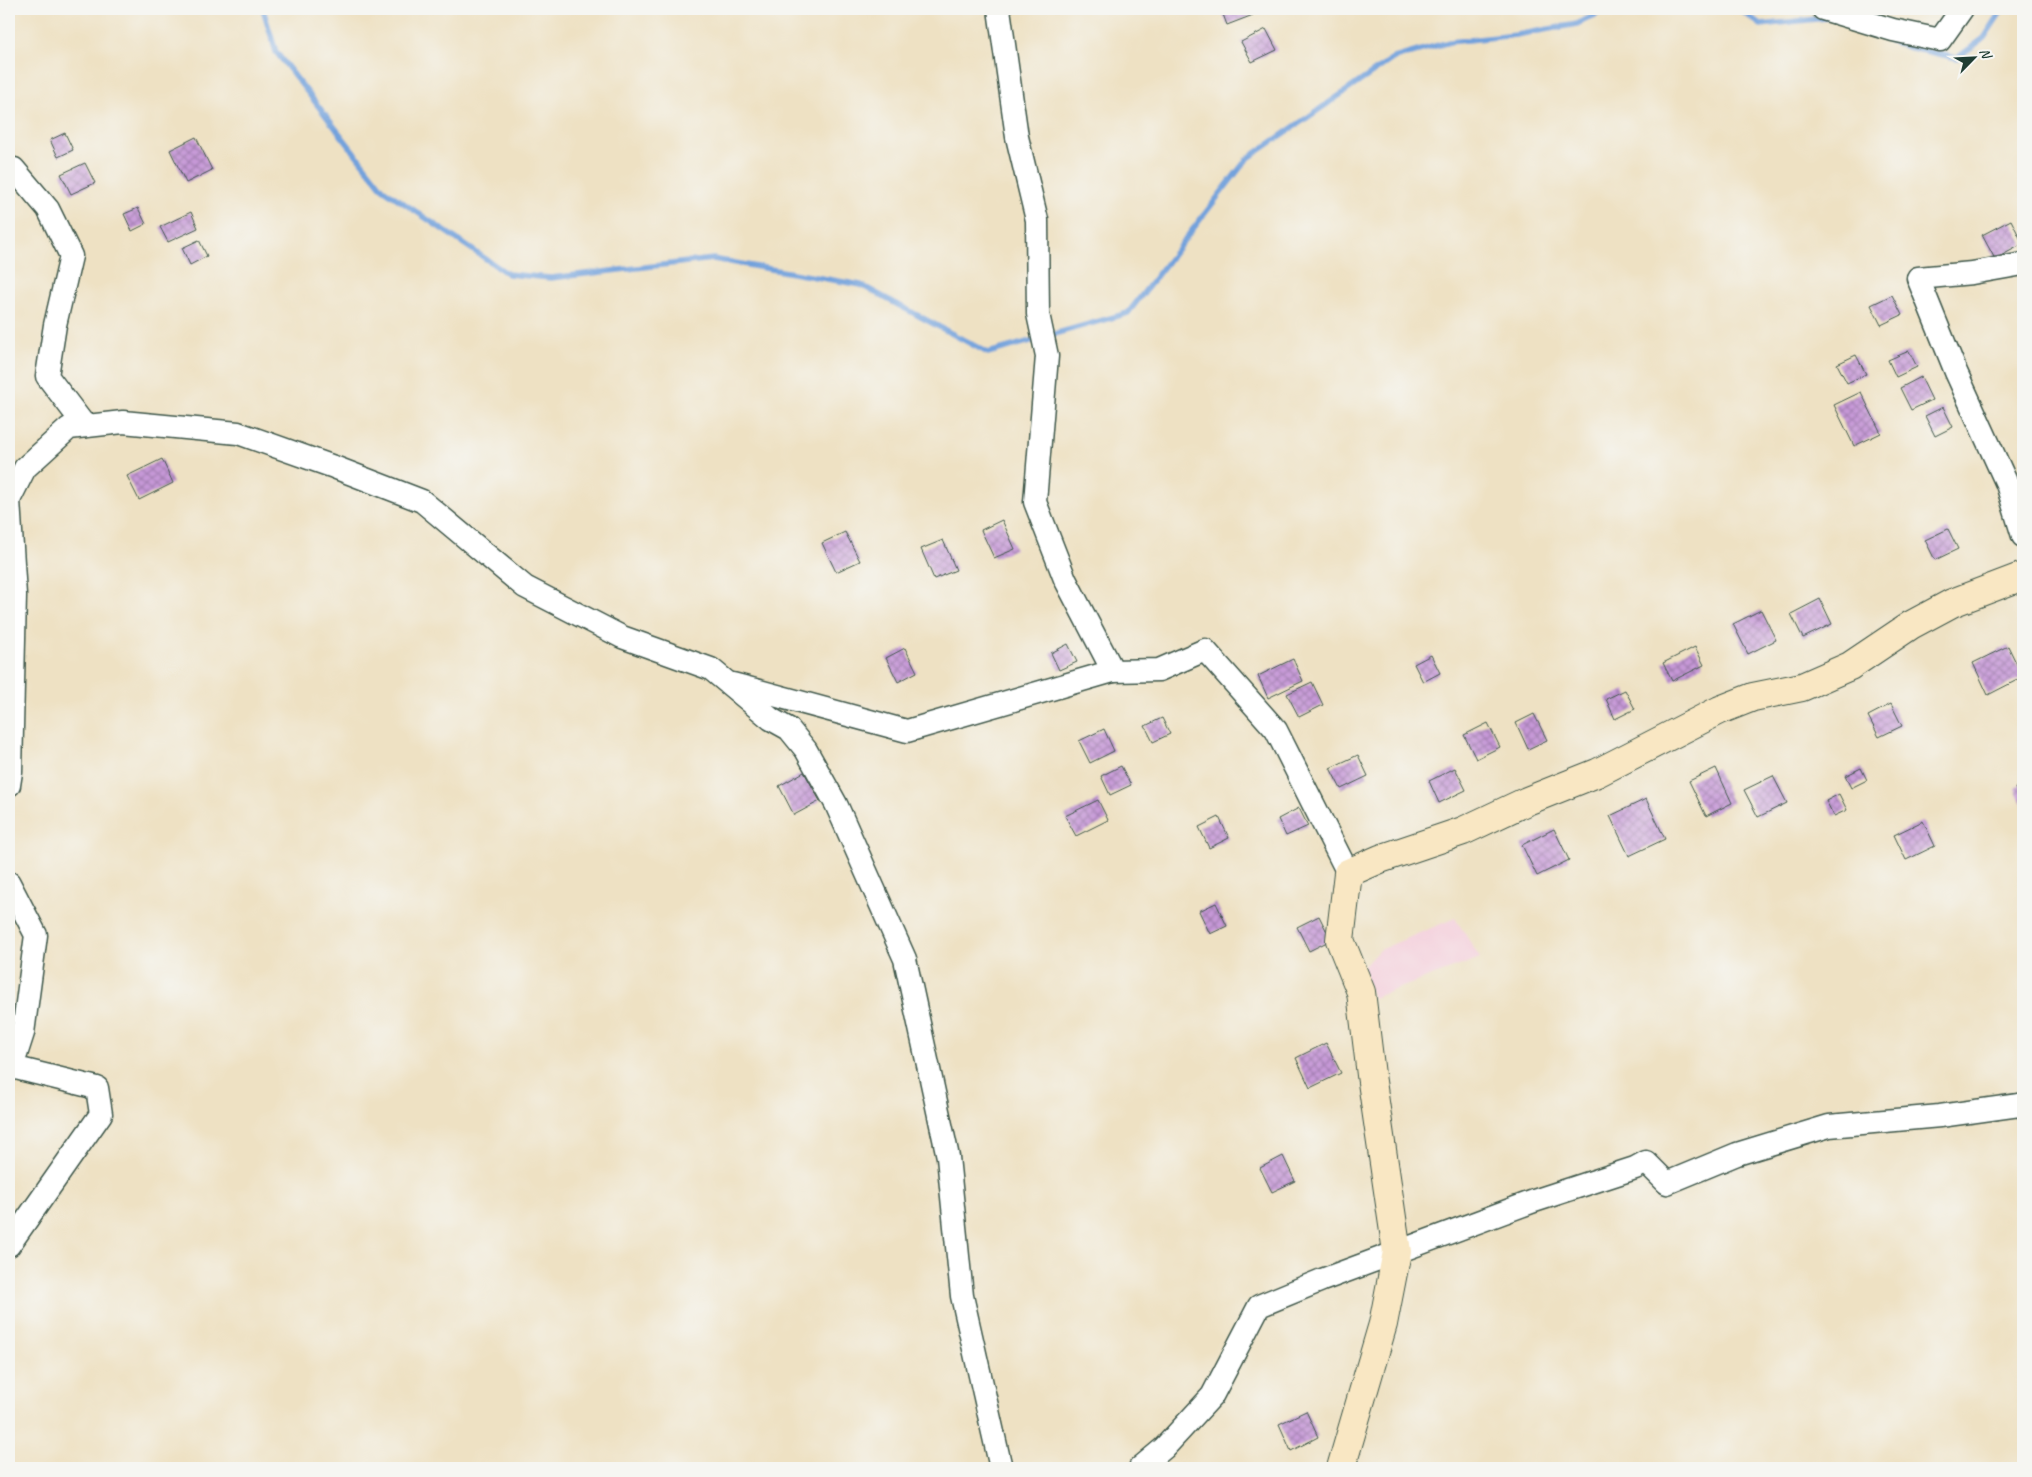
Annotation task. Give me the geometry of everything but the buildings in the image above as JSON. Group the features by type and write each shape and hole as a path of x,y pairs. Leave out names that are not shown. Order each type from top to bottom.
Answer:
{"street":[{"path":"999,9 1017,137 1037,220 1038,314 1047,356 1035,502 1065,579 1113,671"},
{"path":"1823,9 1893,30 1940,40 1962,9"},
{"path":"9,170 14,169 48,209 71,256 55,325 47,376 84,426"},
{"path":"2023,264 1972,273 1918,278 1956,372 2007,484 2023,536"},
{"path":"9,785 11,772 15,595 9,500 25,468 69,428 123,422 238,433 334,467 422,501 525,587 622,637 711,669 771,719 788,728 806,750 836,804 905,959 948,1157 962,1296 1001,1468"},
{"path":"1348,873 1380,859 1463,831 1527,801 1597,773 1720,710 1753,697 1802,687 1850,666 1911,625 1952,602 2023,576"},
{"path":"726,682 907,730 1113,671 1159,670 1206,650 1276,730 1348,873 1340,940 1361,992 1372,1084 1397,1252 1383,1324 1341,1468"},
{"path":"9,883 36,935 23,1033 12,1067 98,1088 101,1114 9,1245"},
{"path":"1140,1468 1164,1448 1212,1396 1260,1306 1397,1252 1534,1201 1635,1168 1646,1162 1668,1183 1737,1154 1829,1126 1940,1116 2019,1105 2023,1108"}],"shaded area":[{"path":"1455,918 1480,958 1373,998 1362,968 1379,950"}],"waterway":[{"path":"263,9 276,52 383,189 508,274 551,278 713,259 861,285 988,353 1038,339"},
{"path":"1047,336 1128,313 1247,159 1394,58 1449,42 1516,35 1577,24 1607,9"},
{"path":"1739,9 1761,25 1826,18"},
{"path":"1886,39 1907,47 1957,58 1984,38 2003,9"}]}
